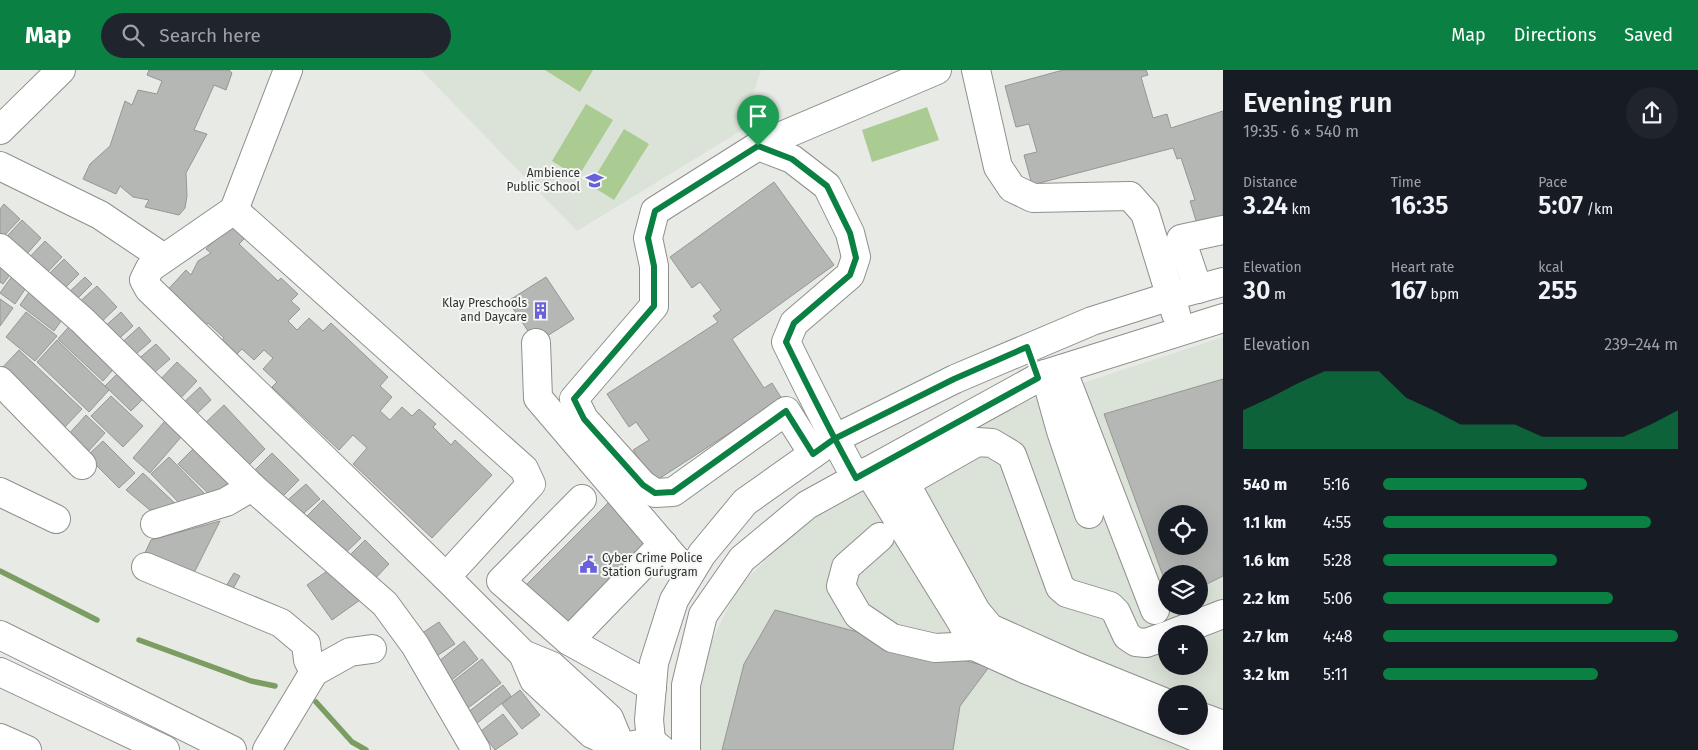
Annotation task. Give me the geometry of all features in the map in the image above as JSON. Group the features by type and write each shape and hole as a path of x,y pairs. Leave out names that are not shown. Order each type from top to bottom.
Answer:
{"street":[{"path":"0,130 61,70"},
{"path":"288,70 234,210 150,268 144,280 149,289 523,654 534,680 592,734 621,747 656,747 649,720 654,663 674,600 702,554 745,502 823,446 954,379 1092,321 1171,296 1210,286 1181,239 1223,230"},
{"path":"937,70 758,146 655,211 648,238 654,266 654,306 574,399 584,419 643,485 655,493 673,492 786,411 823,446 905,483 976,611 990,628 1077,667 1158,700"},
{"path":"976,70 998,167 1012,188 1032,198 1130,196 1145,213 1181,332"},
{"path":"758,146 792,159 827,186 850,233 856,258 850,275 794,323 786,342 820,408 823,446"},
{"path":"0,166 100,215 164,258"},
{"path":"234,210 524,469 531,484 446,577"},
{"path":"0,248 83,321 252,486 385,604 415,645 476,750"},
{"path":"686,750 686,685 703,615 742,559 807,505 1045,375 1223,318"},
{"path":"536,343 538,398 689,575"},
{"path":"1027,347 1045,375 1155,610"},
{"path":"1045,375 1082,517"},
{"path":"0,381 82,465"},
{"path":"905,483 977,442 992,443 1012,455 1060,587 1067,593 1110,606 1116,612 1127,636 1136,642 1146,643 1158,639"},
{"path":"872,469 974,646"},
{"path":"155,524 226,502 252,486"},
{"path":"0,492 56,519"},
{"path":"582,499 501,581 569,641 652,687"},
{"path":"880,537 846,567 841,586 858,615 892,638 935,648 974,646 1026,670 1158,722"},
{"path":"569,641 663,544"},
{"path":"146,567 282,623 306,644 308,660 314,672"},
{"path":"1194,625 1223,614"},
{"path":"0,635 232,750"},
{"path":"267,750 314,672 350,652 372,649"},
{"path":"0,672 165,750"},
{"path":"1208,719 1223,725"},
{"path":"1190,735 1223,744"},
{"path":"0,738 27,750"}],"shaded area":[{"name":"Ambience Public School","path":"421,70 761,70 742,130 577,231"},
{"path":"1223,337 1223,750 691,750 695,676 738,587 797,530 894,467 956,430 1022,403"}],"green space":[{"path":"545,70 593,70 580,92"},
{"path":"586,104 613,120 578,177 552,161"},
{"path":"927,107 939,140 872,162 862,130"},
{"path":"624,129 649,144 614,200 590,185"}],"building":[{"path":"149,70 229,70 232,73 226,90 214,85 194,130 207,134 186,173 187,196 185,208 179,215 145,207 149,200 133,197 120,186 116,194 83,179 90,164 110,146 125,101 132,105 138,90 157,94 162,81 147,75"},
{"path":"1063,70 1146,70 1148,75 1141,77 1153,118 1167,114 1171,128 1223,111 1223,216 1197,224 1190,201 1195,200 1181,158 1177,159 1173,148 1032,185 1024,155 1037,152 1029,124 1016,127 1005,86"},
{"path":"774,182 834,265 732,339 764,388 772,383 782,399 654,482 633,450 649,440 636,422 629,427 607,394 718,322 713,316 721,310 700,282 692,288 670,257"},
{"path":"4,204 20,219 0,240 0,209"},
{"path":"22,220 41,238 19,263 0,244"},
{"path":"233,221 248,235 239,244 278,281 281,278 298,294 291,301 300,309 288,321 297,330 309,318 323,331 331,323 388,377 380,386 392,397 380,411 390,420 402,407 412,416 419,409 436,424 433,427 451,445 455,440 492,475 432,538 353,464 367,448 353,435 339,450 272,387 277,382 263,369 273,358 264,350 254,360 242,349 237,354 208,323 200,331 162,296 186,270 191,275 198,261 211,253 206,249"},
{"path":"45,241 62,257 41,279 24,263"},
{"path":"64,259 79,274 59,294 44,279"},
{"path":"0,261 15,268 3,284 0,282"},
{"path":"15,272 30,282 15,304 0,293"},
{"path":"85,277 92,284 71,305 64,297"},
{"name":"Klay Preschools and Daycare","path":"546,277 574,319 536,343 508,301"},
{"path":"34,285 68,311 54,331 20,305"},
{"path":"97,286 117,307 95,328 75,306"},
{"path":"0,299 13,308 0,326"},
{"path":"26,312 57,336 35,361 6,337"},
{"path":"121,312 133,326 113,344 101,330"},
{"path":"74,321 119,363 103,381 58,339"},
{"path":"139,327 151,341 129,360 118,346"},
{"path":"57,340 109,390 89,412 37,362"},
{"path":"156,344 170,359 148,378 135,362"},
{"path":"19,350 82,409 61,431 0,370"},
{"path":"177,362 197,381 175,404 155,385"},
{"path":"125,366 150,392 131,411 105,386"},
{"path":"1223,379 1223,576 1208,584 1208,565 1159,565 1104,414"},
{"path":"200,387 211,400 191,419 179,407"},
{"path":"111,396 143,426 123,447 91,416"},
{"path":"224,405 265,449 243,471 201,427"},
{"path":"171,414 188,429 150,473 133,458"},
{"path":"86,415 105,433 86,454 67,436"},
{"path":"202,440 236,474 213,498 178,464"},
{"path":"103,441 135,473 119,488 87,456"},
{"path":"272,453 299,480 276,503 249,476"},
{"path":"169,457 204,493 187,511 151,474"},
{"path":"143,473 180,508 157,516 126,490"},
{"path":"306,484 320,499 296,520 282,505"},
{"path":"323,500 361,538 339,559 301,522"},
{"name":"Cyber Crime Police Station Gurugram","path":"610,501 652,543 568,627 524,587"},
{"path":"220,521 192,577 144,555 151,540"},
{"path":"365,540 389,564 369,585 344,561"},
{"path":"336,565 360,600 332,620 307,585"},
{"path":"234,573 240,576 228,598 225,588"},
{"path":"775,610 989,667 960,706 953,750 722,750 744,664"},
{"path":"439,622 455,644 429,661 413,639"},
{"path":"464,641 478,659 448,683 434,665"},
{"path":"482,659 501,683 464,711 446,687"},
{"path":"503,685 511,696 476,724 467,713"},
{"path":"520,690 540,715 522,729 502,704"},
{"path":"503,714 518,734 495,750 481,731"}],"waterway":[{"path":"0,571 97,620"},
{"path":"139,640 251,681 275,686"},
{"path":"316,702 352,742 366,750"}],"place":[{"name":"Ambience Public School","path":"594,180"},
{"name":"Klay Preschools and Daycare","path":"541,310"},
{"name":"Cyber Crime Police Station Gurugram","path":"588,565"}],"route":[{"path":"758,146 655,211 648,238 654,266 654,306 574,399 584,419 643,485 655,493 673,492 786,411 813,454 834,439 954,379 1027,347 1038,378 856,478 834,439 786,342 794,323 850,275 856,258 850,233 827,186 792,159 758,146"}]}
